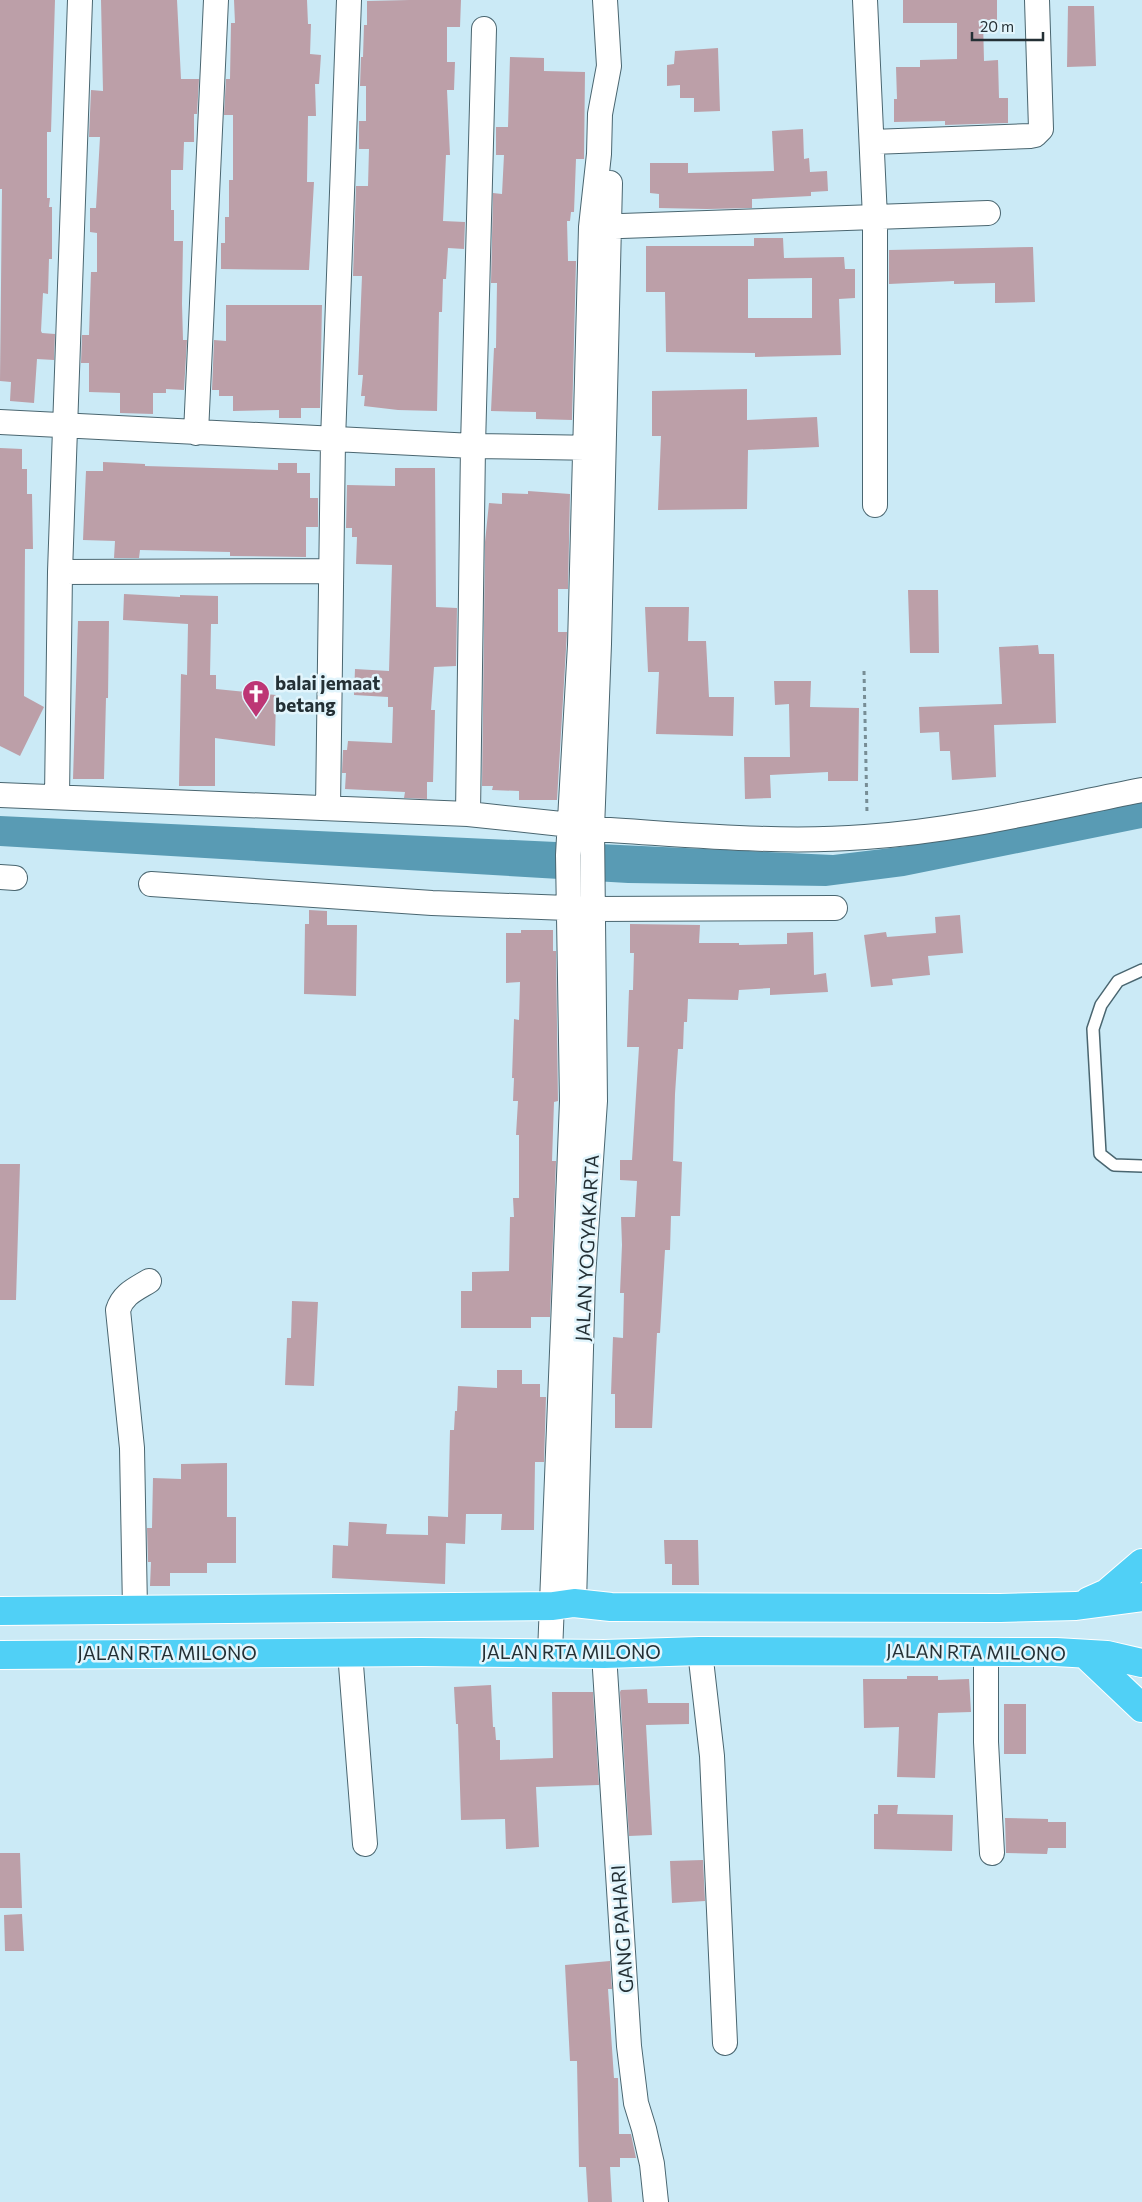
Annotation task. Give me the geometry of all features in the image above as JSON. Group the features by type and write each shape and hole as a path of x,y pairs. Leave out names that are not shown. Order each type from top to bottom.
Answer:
{"highway":[{"path":"1076,1606 1107,1593 1142,1563"},
{"path":"0,1611 564,1605 611,1607 1076,1606 1142,1597"},
{"path":"196,1610 197,1653"},
{"name":"JALAN RTA MILONO","path":"0,1655 350,1652 604,1654 700,1651 986,1651 1107,1655 1142,1663"},
{"path":"1085,1654 1142,1708"}],"street":[{"path":"57,797 64,426 80,0"},
{"path":"196,433 216,0"},
{"path":"328,808 333,440 349,0"},
{"path":"550,1653 564,1605 557,1447 572,1101 568,855 581,827 580,646 594,447 600,227 600,114 609,66 605,0"},
{"path":"865,0 875,218 874,505"},
{"path":"872,142 1030,136 1038,132 1041,129 1037,0"},
{"path":"468,814 473,446 484,29"},
{"path":"600,227 988,213"},
{"path":"0,422 473,446 594,447"},
{"path":"60,572 331,571"},
{"path":"0,795 468,814 581,827 805,839 868,837 963,825 1142,790"},
{"name":"JALAN YOGYAKARTA","path":"564,1605 595,1101 592,854 581,827"},
{"path":"151,884 432,903 568,900 835,908"},
{"path":"135,1610 132,1448 118,1310 120,1302 130,1291 149,1281"},
{"path":"700,1651 712,1756 725,2043"},
{"path":"986,1651 986,1742 992,1852"},
{"path":"350,1652 364,1844"},
{"name":"GANG PAHARI","path":"604,1654 629,2046 636,2103 648,2147 656,2202"}],"lane":[{"path":"1142,970 1118,981 1101,1005 1093,1029 1100,1154 1114,1165 1142,1166"}],"path":[{"path":"864,671 868,837"}],"water":[{"path":"1142,792 1142,828 904,876 826,886 628,883 0,846 0,816 833,855 907,846"}],"building":[{"path":"0,0 55,0 51,132 47,132 47,198 50,198 49,207 52,207 52,259 49,259 48,294 43,293 41,331 42,333 55,334 54,360 37,359 34,403 10,401 11,382 0,381 2,189 0,189"},
{"path":"101,0 177,0 181,79 199,79 197,114 194,114 194,142 184,142 183,170 171,170 171,210 174,210 174,241 183,241 183,340 187,340 184,390 166,389 166,393 153,393 153,414 120,413 120,393 89,392 89,363 81,363 82,335 89,335 91,272 97,272 97,233 90,232 90,208 96,208 100,137 89,137 91,90 103,91"},
{"path":"234,0 307,0 308,24 311,24 310,54 321,55 319,84 315,84 316,116 308,116 307,182 314,182 309,270 221,269 221,243 225,243 225,217 229,217 229,180 233,180 233,115 224,115 226,79 230,79 231,23 235,23"},
{"path":"461,0 460,27 447,27 447,62 455,62 454,90 447,90 450,155 446,155 443,221 465,222 464,249 448,248 446,279 443,279 442,312 439,312 437,411 398,410 364,406 365,396 361,396 363,375 358,375 362,276 353,276 356,186 368,186 369,149 359,149 359,121 366,121 366,86 360,86 364,25 367,25 367,1"},
{"path":"903,0 997,0 997,20 983,20 984,61 998,60 999,98 1008,98 1008,123 945,125 945,121 894,122 894,99 897,99 896,67 920,67 920,60 957,59 957,23 903,23"},
{"path":"1068,6 1094,6 1096,66 1067,67"},
{"path":"718,48 720,111 694,112 694,98 680,98 680,85 667,86 667,65 674,64 675,51"},
{"path":"510,57 544,58 544,71 585,72 584,159 576,159 574,212 571,212 570,221 567,221 568,261 576,261 572,420 536,419 536,412 491,411 494,348 496,348 497,283 491,283 493,193 502,194 504,155 496,155 496,127 508,127"},
{"path":"803,129 804,159 809,158 810,172 827,171 828,191 811,192 811,196 752,199 752,208 707,209 659,208 659,194 650,193 650,163 688,163 688,173 774,171 772,131"},
{"path":"754,238 783,238 784,258 844,257 845,269 855,269 855,298 839,299 841,355 755,357 755,353 666,352 665,292 646,292 646,246 754,246","holes":["812,278 812,318 748,318 748,279"]},
{"path":"1033,247 1035,302 995,303 995,283 954,284 954,281 889,284 889,250"},
{"path":"226,305 322,305 320,408 301,408 301,418 279,418 279,410 233,411 233,396 219,396 219,390 212,390 214,340 226,341"},
{"path":"747,389 747,420 817,417 819,447 748,450 747,509 658,510 661,436 652,436 652,391"},
{"path":"0,448 22,449 22,469 27,469 27,494 32,494 33,549 25,549 24,696 44,707 20,756 0,746"},
{"path":"103,462 145,464 145,466 278,470 278,463 297,463 297,473 310,473 310,498 318,498 318,527 306,527 306,557 230,556 230,552 140,550 139,558 114,558 115,541 83,540 86,471 103,471"},
{"path":"395,468 435,468 436,607 457,608 456,666 434,667 431,710 435,710 433,782 427,782 427,799 404,798 405,792 345,789 346,773 342,773 343,750 347,750 348,741 392,743 393,707 388,707 388,697 354,695 355,669 389,671 392,565 356,564 357,537 352,537 352,528 346,528 347,485 395,486"},
{"path":"528,491 570,494 568,589 558,589 558,632 567,632 557,800 519,800 519,791 492,790 493,786 482,786 485,542 489,503 502,504 502,493 528,494"},
{"path":"908,590 938,590 939,653 910,653"},
{"path":"124,594 180,597 180,595 218,596 218,624 211,624 210,675 216,675 216,689 276,695 275,746 215,738 215,786 179,786 181,674 187,675 188,624 123,620"},
{"path":"645,607 689,607 688,641 706,641 709,697 734,697 733,736 656,734 659,672 648,672"},
{"path":"78,621 109,621 104,779 73,779"},
{"path":"1038,645 1039,654 1054,654 1056,723 994,725 996,777 952,780 950,751 940,751 939,732 920,733 919,707 1002,704 999,647"},
{"path":"774,681 811,681 810,707 859,708 858,781 828,781 828,772 770,775 771,798 745,799 744,757 790,757 789,704 775,705"},
{"path":"309,910 327,911 327,925 357,925 356,996 304,994 305,924 309,924"},
{"path":"960,915 963,953 928,956 930,975 892,979 893,985 871,987 864,935 886,932 887,937 936,933 935,917"},
{"path":"630,924 700,925 699,943 739,943 739,945 787,944 787,933 813,932 814,975 826,973 828,992 770,995 770,988 739,990 738,1000 688,999 687,1022 684,1022 683,1049 678,1049 675,1094 673,1161 682,1162 680,1216 671,1216 670,1250 665,1250 660,1333 657,1333 652,1428 615,1428 615,1394 611,1394 613,1337 623,1338 624,1293 620,1293 621,1217 635,1217 637,1181 620,1180 620,1160 632,1160 639,1047 627,1047 629,990 633,990 634,953 630,953"},
{"path":"521,930 553,930 553,951 556,951 558,1101 554,1102 552,1161 556,1161 550,1317 531,1317 531,1328 461,1328 461,1291 472,1291 472,1272 509,1271 510,1217 514,1217 513,1198 519,1198 519,1135 516,1135 518,1101 513,1101 514,1078 512,1078 514,1019 519,1020 520,982 506,983 506,933 521,933"},
{"path":"0,1164 20,1164 16,1300 0,1300"},
{"path":"292,1301 318,1302 314,1386 285,1385 287,1338 291,1338"},
{"path":"497,1370 522,1370 522,1384 540,1384 540,1397 546,1397 544,1462 535,1462 534,1530 501,1530 502,1514 466,1514 465,1544 446,1543 445,1584 332,1578 333,1545 348,1546 349,1522 387,1524 386,1534 428,1535 428,1516 448,1517 450,1430 454,1430 458,1386 497,1388"},
{"path":"227,1463 227,1517 236,1517 236,1563 207,1563 207,1573 170,1573 170,1586 150,1586 151,1562 148,1562 147,1528 152,1528 153,1478 181,1479 181,1464"},
{"path":"664,1540 698,1540 699,1585 672,1585 672,1564 665,1564"},
{"path":"907,1676 938,1676 938,1680 969,1679 971,1712 938,1713 935,1778 897,1777 899,1727 864,1728 863,1679 907,1679"},
{"path":"491,1685 493,1727 495,1727 496,1740 500,1740 500,1760 553,1758 552,1692 593,1692 599,1785 536,1787 539,1847 506,1849 505,1819 461,1820 458,1724 456,1724 454,1687"},
{"path":"647,1689 648,1703 689,1703 689,1724 646,1725 652,1835 629,1836 620,1692 621,1690"},
{"path":"1004,1704 1026,1704 1026,1754 1004,1754"},
{"path":"878,1805 898,1805 897,1814 953,1815 952,1851 874,1849 874,1814 878,1814"},
{"path":"1005,1818 1048,1819 1048,1822 1066,1822 1066,1848 1048,1848 1047,1854 1006,1853"},
{"path":"0,1853 20,1853 22,1908 0,1908"},
{"path":"703,1860 705,1901 672,1903 670,1861"},
{"path":"22,1914 24,1951 5,1951 4,1915"},
{"path":"610,1961 612,1989 608,1989 614,2078 618,2078 619,2134 631,2134 636,2158 620,2158 620,2167 610,2167 612,2202 588,2202 586,2167 579,2167 577,2061 570,2061 565,1965"}],"place":[{"name":"balai jemaat betang","path":"256,718"}]}
